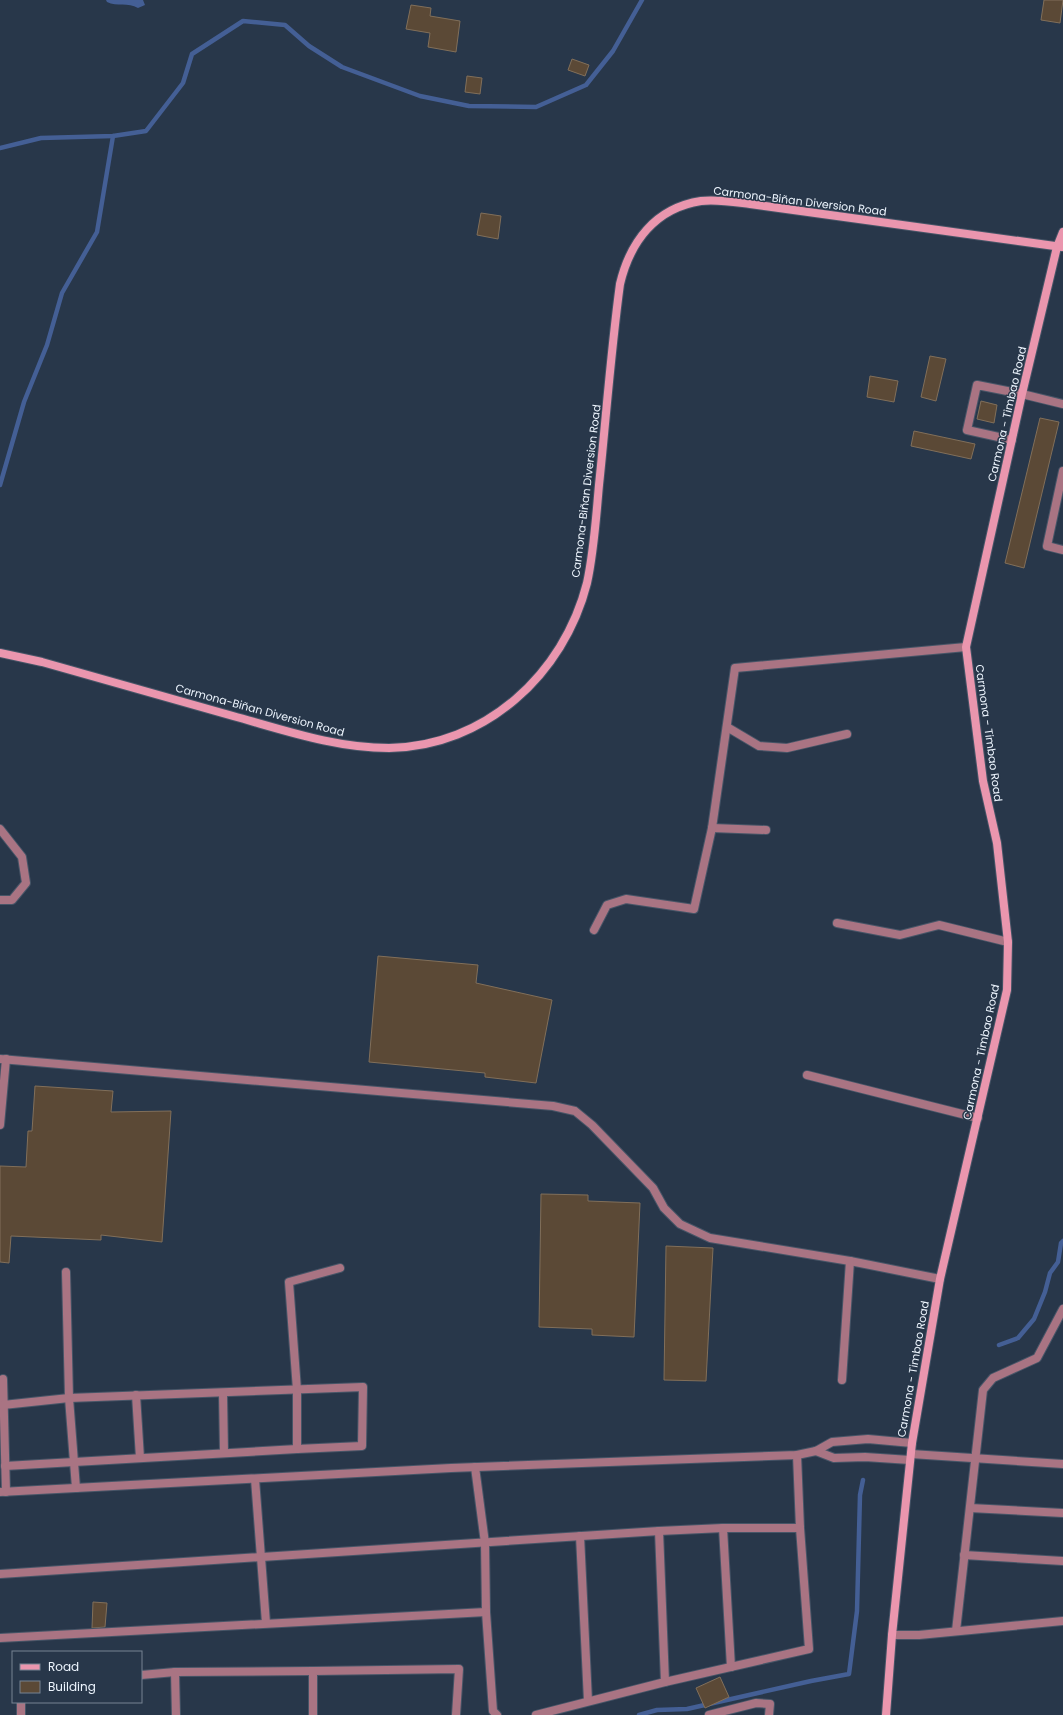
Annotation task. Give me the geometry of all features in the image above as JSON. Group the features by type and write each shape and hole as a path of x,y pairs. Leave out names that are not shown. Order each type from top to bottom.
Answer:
{"main road":[{"name":"Carmona-Biñan Diversion Road","path":"0,652 42,662 344,745 389,748 408,747 427,744 463,732 498,714 512,704 542,674 557,654 571,628 580,605 591,558 620,284 630,252 643,232 652,224 681,206 712,200 1060,247"},
{"name":"Carmona - Timbao Road","path":"886,1715 892,1636 912,1443 940,1279 1007,990 1008,942 997,843 983,781 966,647 1022,394 1063,232"}],"street":[{"path":"1012,440 967,430 977,385 1063,404"},
{"path":"1063,471 1047,546 1063,550"},
{"path":"594,930 607,906 626,899 694,909 712,828 735,668 966,647"},
{"path":"727,727 759,746 787,748 847,734"},
{"path":"712,828 766,830"},
{"path":"0,829 22,857 26,883 12,900 0,900"},
{"path":"837,923 900,935 939,925 1008,942"},
{"path":"0,1125 3,1059 560,1108 574,1111 592,1125 653,1188 664,1208 680,1224 710,1238 850,1261 940,1279"},
{"path":"808,1075 978,1118"},
{"path":"842,1380 850,1261"},
{"path":"296,1449 297,1390 289,1282 340,1268"},
{"path":"66,1272 69,1398 76,1488"},
{"path":"956,1631 983,1390 993,1378 1037,1358 1063,1310"},
{"path":"3,1379 5,1466 3,1492 475,1467 798,1455 816,1451 832,1442 868,1439 912,1443"},
{"path":"3,1405 69,1398 363,1387 362,1446 5,1466"},
{"path":"223,1393 224,1453"},
{"path":"136,1395 140,1458"},
{"path":"816,1451 834,1458 910,1457 1063,1464"},
{"path":"536,1715 665,1682 809,1649 800,1528 798,1455"},
{"path":"475,1467 485,1543 486,1612 493,1711 497,1715"},
{"path":"255,1479 266,1624"},
{"path":"970,1508 1063,1513"},
{"path":"0,1574 659,1531 723,1528 800,1528"},
{"path":"723,1528 731,1667"},
{"path":"659,1531 665,1682"},
{"path":"580,1536 588,1701"},
{"path":"964,1555 1063,1561"},
{"path":"0,1638 486,1612"},
{"path":"892,1636 1063,1621"},
{"path":"142,1674 175,1672 459,1669 456,1715"},
{"path":"313,1671 313,1715"},
{"path":"175,1672 176,1715"},
{"path":"21,1703 21,1715"},
{"path":"710,1715 756,1703 770,1704 769,1715"}],"water":[{"path":"106,0 143,0 145,5 138,8 130,5 107,2"}],"building":[{"path":"1044,0 1063,0 1060,23 1041,20"},
{"path":"411,5 431,8 430,16 460,21 456,52 428,47 430,33 406,29"},
{"path":"572,59 589,65 585,76 568,70"},
{"path":"467,76 482,78 480,94 465,92"},
{"path":"481,213 501,216 498,239 477,235"},
{"path":"930,356 946,359 936,401 921,397"},
{"path":"870,376 898,381 894,402 867,397"},
{"path":"981,401 997,405 994,423 977,419"},
{"path":"1040,418 1059,422 1024,568 1005,563"},
{"path":"914,431 975,444 971,459 911,446"},
{"path":"378,956 478,965 476,983 552,1000 536,1083 485,1077 485,1073 369,1062"},
{"path":"35,1086 113,1091 111,1112 171,1111 162,1242 101,1235 101,1240 11,1236 9,1263 0,1262 0,1166 26,1167 28,1131 32,1131"},
{"path":"541,1194 588,1195 588,1201 640,1203 634,1337 592,1335 592,1329 539,1327"},
{"path":"666,1246 713,1248 706,1381 664,1380"},
{"path":"93,1602 107,1603 105,1627 92,1628"},
{"path":"720,1677 729,1697 705,1708 696,1688"}],"waterway":[{"path":"0,148 41,138 113,136 146,131 183,83 192,54 243,21 285,25 309,46 342,67 420,96 469,106 536,107 586,85 613,51 642,0"},
{"path":"0,485 24,402 47,345 62,293 97,232 113,136"},
{"path":"999,1345 1018,1338 1034,1319 1045,1292 1050,1273 1058,1262 1061,1243 1063,1241"},
{"path":"639,1715 657,1710 687,1709 849,1674 857,1611 860,1495 863,1480"}]}
